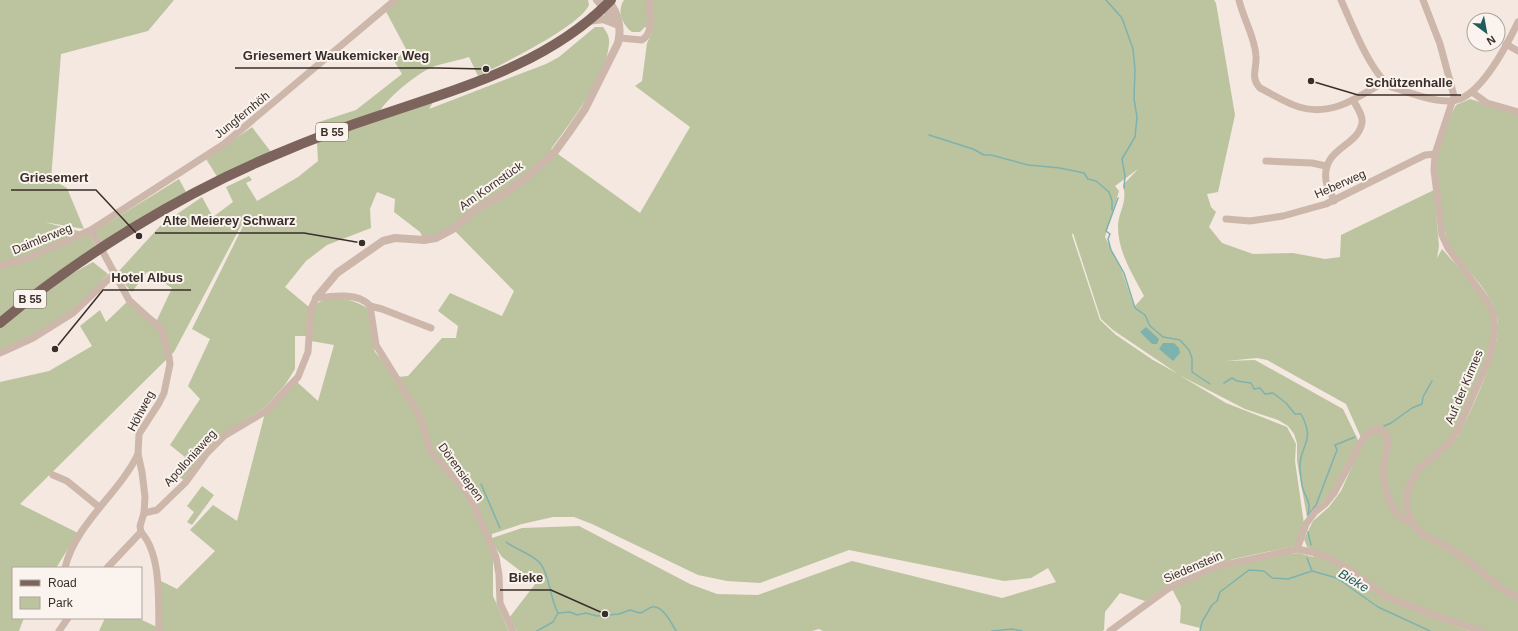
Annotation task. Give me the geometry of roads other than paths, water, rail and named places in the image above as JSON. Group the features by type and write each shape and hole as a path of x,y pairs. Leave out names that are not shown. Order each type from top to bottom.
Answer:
{"main road":[{"name":"B 55","path":"0,323 61,276 153,217 238,172 316,138 492,76 536,55 588,21 605,2"}],"street":[{"name":"Jungfernhöh","path":"91,230 224,144 395,0"},
{"path":"605,2 617,12 620,38 642,40 649,34 649,0"},
{"path":"1238,0 1256,56 1254,76 1255,83 1260,88 1298,107 1317,111 1344,106 1384,82"},
{"path":"1341,0 1365,50 1384,82 1391,87 1443,101 1452,101 1472,92 1481,82 1501,52"},
{"name":"Auf der Kirmes","path":"1412,522 1406,505 1408,488 1418,469 1445,447 1457,432 1490,357 1495,329 1493,312 1486,299 1448,248 1442,235 1434,170 1435,154 1454,96 1440,44 1423,0"},
{"path":"588,21 604,19 618,25"},
{"path":"1518,22 1506,44 1518,51"},
{"name":"Am Kornstück","path":"316,298 337,273 383,241 395,238 424,240 436,238 453,229 476,209 506,193 527,177 554,153 570,131 605,71 620,38"},
{"path":"1472,92 1487,103 1518,112"},
{"path":"1334,201 1326,181 1326,166 1333,154 1357,134 1362,123 1361,113 1353,100"},
{"name":"Heberweg","path":"1226,219 1250,221 1283,216 1334,201 1425,155 1435,154"},
{"path":"1266,161 1288,163 1300,162 1326,166"},
{"name":"Höhweg","path":"91,230 129,300 162,330 169,357 169,369 164,392 159,403 139,434 138,454 144,490 144,512 140,526 141,532"},
{"name":"Daimlerweg","path":"0,266 25,259 91,230"},
{"path":"0,353 33,338 73,314 115,273"},
{"path":"316,298 347,297 360,300 370,306 389,311 431,328"},
{"name":"Apolloniaweg","path":"144,512 157,510 186,482 207,453 224,436 266,411 298,377 308,352 311,309 316,298"},
{"name":"Dörensiepen","path":"370,306 376,345 415,408 431,452 464,490 474,505 498,564 499,594 504,613 513,631"},
{"path":"1481,631 1384,596 1346,567 1316,553 1297,549 1306,524 1315,512 1325,504 1334,493 1364,437 1376,429 1386,432 1388,439 1383,470 1389,499 1400,518 1406,522 1412,522 1420,533 1449,548 1467,560 1503,590 1518,596"},
{"path":"65,567 68,554 99,507 130,471 138,454"},
{"path":"53,475 67,481 99,507"},
{"path":"108,567 141,532 148,541 156,573 160,631"},
{"name":"Siedenstein","path":"1110,631 1169,588 1215,567 1297,549"},
{"path":"59,631 66,620"}],"water":[{"path":"1146,327 1159,339 1157,344 1152,344 1140,332"},
{"path":"1163,343 1174,343 1179,348 1180,353 1173,361 1159,349"}],"waterway":[{"path":"1106,0 1122,18 1133,49 1135,69 1134,99 1137,117 1135,137 1122,159 1125,176 1124,188"},
{"path":"929,135 973,149 984,155 991,155 1028,165 1060,168 1084,173 1088,179 1096,181 1109,192 1112,201 1112,210"},
{"path":"1118,198 1106,231 1110,234 1108,239 1111,250 1124,273 1135,308 1145,315 1150,326 1163,337 1180,340 1189,350 1192,358 1192,372 1210,384"},
{"path":"1224,383 1232,378 1237,381 1251,383 1254,389 1260,388 1265,394 1273,393 1286,403 1295,414 1301,414 1307,431 1307,438 1300,462 1300,470 1302,487 1309,504 1308,515"},
{"path":"1384,426 1391,423 1412,408 1422,404 1423,397 1432,381"},
{"path":"1308,515 1316,505 1337,450 1335,445 1355,437"},
{"path":"481,484 500,528"},
{"path":"1308,532 1311,545"},
{"path":"506,542 540,563 546,574 553,601 558,613"},
{"path":"1307,558 1312,571"},
{"name":"Bieke","path":"1200,631 1202,622 1212,605 1217,601 1220,592 1249,570 1264,571 1272,578 1288,579 1312,571 1337,578 1378,607 1430,631"},
{"name":"Bieke","path":"537,631 553,622 558,613 570,612 577,615 586,613 597,616 619,614 630,610 640,613 652,607 660,609 670,620 676,631"},
{"name":"Bieke","path":"992,631 1012,629 1022,631"}],"place":[{"name":"Griesemert Waukemicker Weg","path":"486,69"},
{"name":"Schützenhalle","path":"1311,81"},
{"name":"Griesemert","path":"139,236"},
{"name":"Alte Meierey Schwarz","path":"362,243"},
{"name":"Hotel Albus","path":"55,349"},
{"name":"Bieke","path":"605,614"}]}
